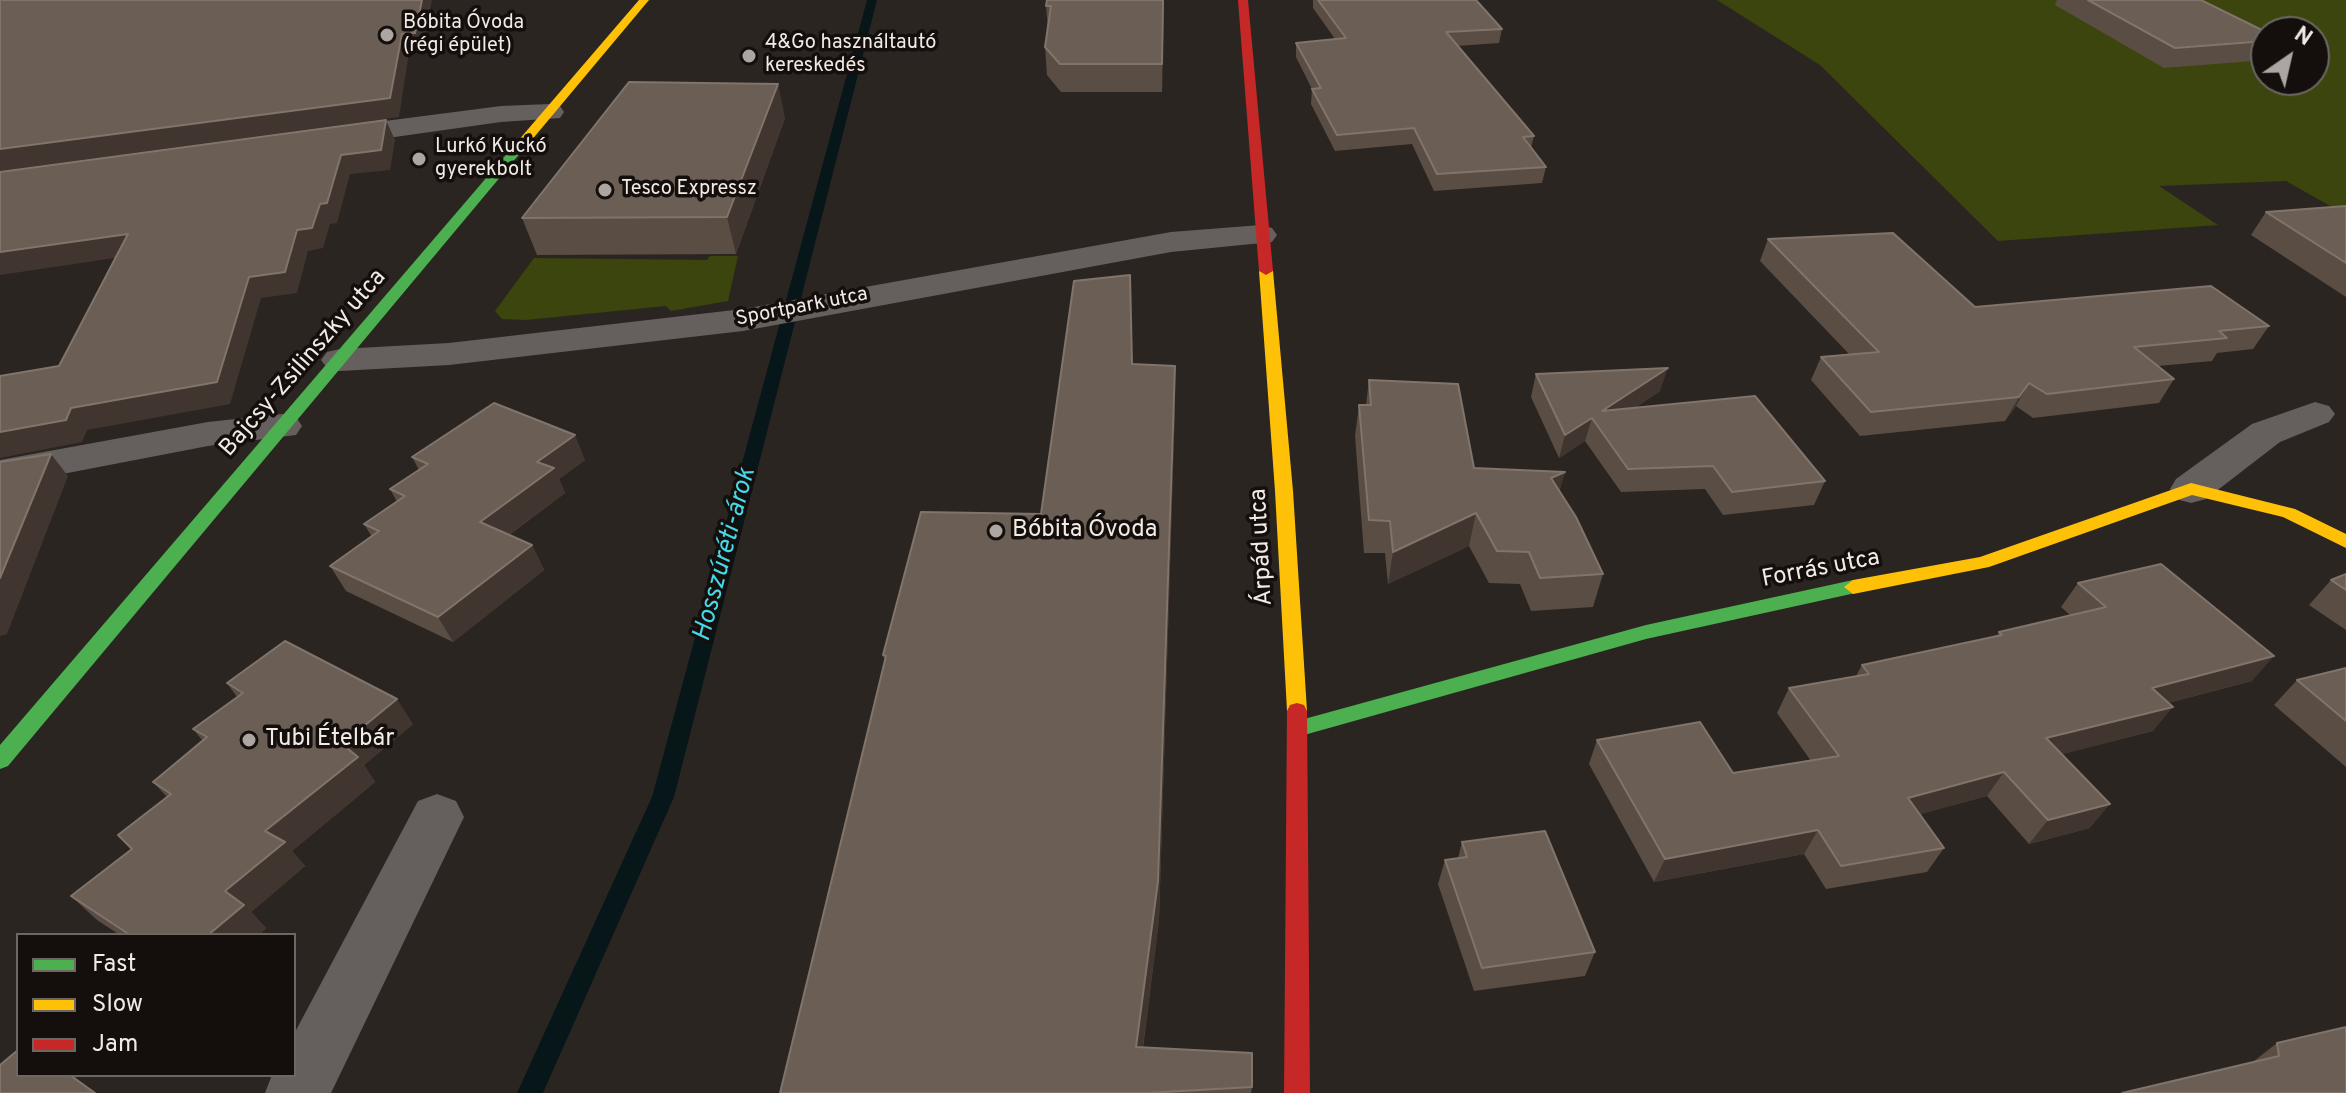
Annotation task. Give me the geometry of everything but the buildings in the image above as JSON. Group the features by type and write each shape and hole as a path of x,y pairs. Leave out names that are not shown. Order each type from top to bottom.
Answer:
{"street":[{"name":"Bajcsy-Zsilinszky utca","path":"0,760 644,0"},
{"name":"Árpád utca","path":"1243,0 1284,491 1297,729 1297,1093"},
{"path":"298,142 501,114 550,112"},
{"name":"Sportpark utca","path":"340,360 449,354 743,320 1171,242 1261,235"},
{"path":"2191,489 2266,433 2315,414"},
{"path":"0,473 208,434 282,426"},
{"path":"2191,489 2289,513 2346,542"},
{"name":"Forrás utca","path":"1297,729 1646,632 1833,591 1983,563 2191,489"},
{"path":"299,1079 437,817"}],"green space":[{"path":"1717,0 2346,0 2346,211 2339,211 2286,181 2159,186 2218,225 1998,241 1820,65"},
{"path":"710,256 738,256 728,301 671,311 666,306 526,320 502,319 495,311 534,258 707,260"}],"waterway":[{"name":"Hosszúréti-árok","path":"530,1093 663,797 872,0"}],"traffic: fast":[{"path":"0,760 521,145"},
{"path":"1297,729 1646,632 1853,587"}],"traffic: slow":[{"path":"521,145 644,0"},
{"path":"1266,271 1284,491 1297,711"},
{"path":"1853,587 1983,563 2191,489 2289,513 2346,542"}],"traffic: jam":[{"path":"1243,0 1266,271"},
{"path":"1297,711 1297,1093"}],"place":[{"name":"Bóbita Óvoda (régi épület)","path":"387,35"},
{"name":"4&Go használtautó kereskedés","path":"749,56"},
{"name":"Lurkó Kuckó gyerekbolt","path":"419,159"},
{"name":"Tesco Expressz","path":"605,190"},
{"name":"Bóbita Óvoda","path":"996,531"},
{"name":"Tubi Ételbár","path":"249,740"}]}
